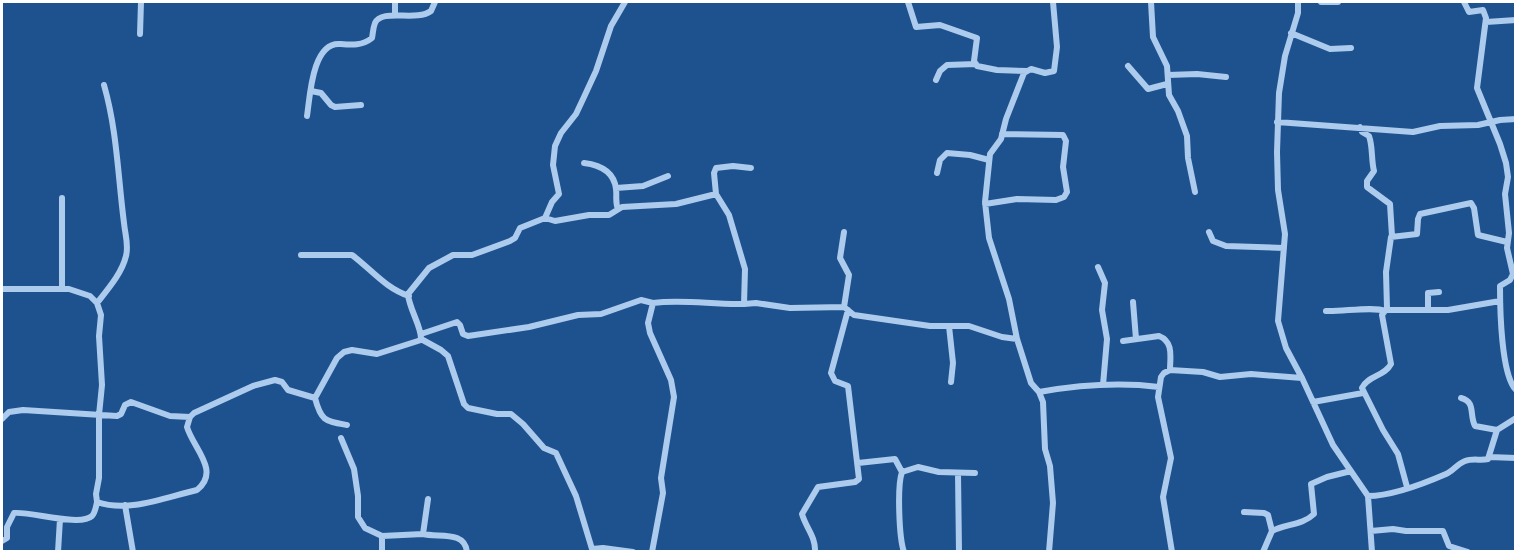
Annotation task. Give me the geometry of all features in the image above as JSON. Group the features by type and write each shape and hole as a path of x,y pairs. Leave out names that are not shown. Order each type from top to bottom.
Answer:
{"street":[{"path":"140,34 141,2"},
{"path":"395,2 395,15"},
{"path":"307,116 314,71 324,51 335,44 357,45 369,41 372,38 375,22 379,18 395,15 422,16 431,11 435,2"},
{"path":"545,218 552,202 559,194 553,165 557,139 576,114 596,71 611,26 625,2"},
{"path":"908,2 916,27 940,25 977,38 974,61 981,68 1038,70 1049,73 1054,71 1058,47 1053,2"},
{"path":"1151,2 1153,37 1167,66 1169,95 1178,111 1187,136 1189,165 1195,192"},
{"path":"1298,2 1298,13 1281,74 1277,122 1278,190 1284,225 1278,321 1286,348 1332,445 1368,496 1372,552"},
{"path":"1321,2 1338,2"},
{"path":"1464,2 1469,12 1483,10 1486,22 1476,81 1477,88 1507,169 1505,194 1512,233 1507,242 1513,281 1500,286 1500,301 1503,352 1515,390"},
{"path":"1486,22 1515,20"},
{"path":"1292,33 1330,49 1351,48"},
{"path":"936,80 940,71 947,65 976,64"},
{"path":"1128,66 1148,89 1167,84"},
{"path":"1027,70 1006,119 1001,139 990,154 985,204 989,238 1010,299 1017,339 1031,383 1039,392 1043,402 1044,449 1050,466 1053,503 1049,552"},
{"path":"1168,75 1197,74 1226,77"},
{"path":"97,303 115,279 124,262 128,244 104,85"},
{"path":"311,91 321,93 335,107 361,105"},
{"path":"1277,122 1413,132 1440,126 1478,125 1515,119"},
{"path":"1360,127 1362,132 1371,139 1374,171 1367,181 1367,187 1390,204 1392,236 1386,272 1386,311 1382,315 1391,364 1387,370 1363,384 1363,393 1398,454 1407,487"},
{"path":"985,204 1017,199 1056,200 1064,197 1067,192 1063,167 1066,141 1063,135 1002,134"},
{"path":"937,173 940,160 947,153 970,154 989,160"},
{"path":"584,163 602,166 616,188 615,200 618,209"},
{"path":"744,304 745,269 729,215 716,194 714,173 716,168 733,166 751,168"},
{"path":"616,188 643,186 669,176"},
{"path":"633,552 603,548 589,550 576,496 556,453 544,448 511,414 497,414 468,408 464,404 448,356 421,337 409,296 412,287 433,266 455,254 472,255 510,242 520,228 545,218 555,221 589,215 612,214 622,207 676,204 716,194"},
{"path":"62,198 62,288"},
{"path":"1392,236 1416,234 1420,214 1471,203 1474,208 1478,235 1507,242"},
{"path":"815,552 815,540 807,530 802,512 818,488 859,479 848,386 835,381 831,373 846,309 849,275 842,264 839,252 844,232"},
{"path":"1209,232 1213,241 1226,246 1284,248"},
{"path":"301,255 351,255 385,284 409,296"},
{"path":"1098,267 1105,283 1102,310 1107,339 1103,385"},
{"path":"2,288 62,288 90,296 97,303 101,315 99,336 102,384 99,415 99,478 94,514 88,518 60,519 14,513 7,527 7,538 2,541"},
{"path":"1428,310 1428,293 1439,292"},
{"path":"347,425 327,421 320,413 315,398 337,358 344,352 352,350 377,354 457,322 463,334 468,336 529,327 578,315 601,314 641,300 653,303 682,300 756,303 790,308 846,309 861,316 900,322 969,326 1002,338 1017,339"},
{"path":"1326,311 1342,312 1376,308 1386,311 1455,309 1500,301"},
{"path":"1133,302 1136,339"},
{"path":"652,552 663,493 661,478 674,398 671,380 650,333 648,323 653,303"},
{"path":"949,326 953,363 951,382"},
{"path":"1123,341 1159,336 1168,341 1170,370"},
{"path":"1172,552 1163,503 1170,458 1164,420 1158,405 1161,377 1170,370 1203,372 1220,377 1251,374 1302,378"},
{"path":"2,418 9,412 23,410 120,416 125,405 131,402 170,416 190,417 208,405 253,386 275,380 282,382 288,390 315,398"},
{"path":"1039,392 1072,386 1132,383 1159,387"},
{"path":"1313,402 1363,393"},
{"path":"1461,398 1468,400 1471,404 1475,426 1497,430"},
{"path":"97,502 125,505 156,501 197,490 207,473 206,466 187,427 190,417"},
{"path":"1489,457 1497,430 1515,418"},
{"path":"341,438 354,469 358,517 365,528 382,536 423,534 453,536 464,543 467,552"},
{"path":"1368,496 1381,496 1448,473 1470,459 1515,458"},
{"path":"858,463 895,459 902,472 899,499 900,539 904,552"},
{"path":"902,472 918,467 931,471 975,473"},
{"path":"1263,552 1272,531 1280,526 1303,521 1314,514 1311,484 1351,471"},
{"path":"958,473 959,552"},
{"path":"423,534 428,499"},
{"path":"125,505 133,552"},
{"path":"1244,512 1268,515 1272,531"},
{"path":"58,552 60,519"},
{"path":"1371,531 1393,529 1443,531 1449,546 1468,552"},
{"path":"382,536 382,552"}]}
